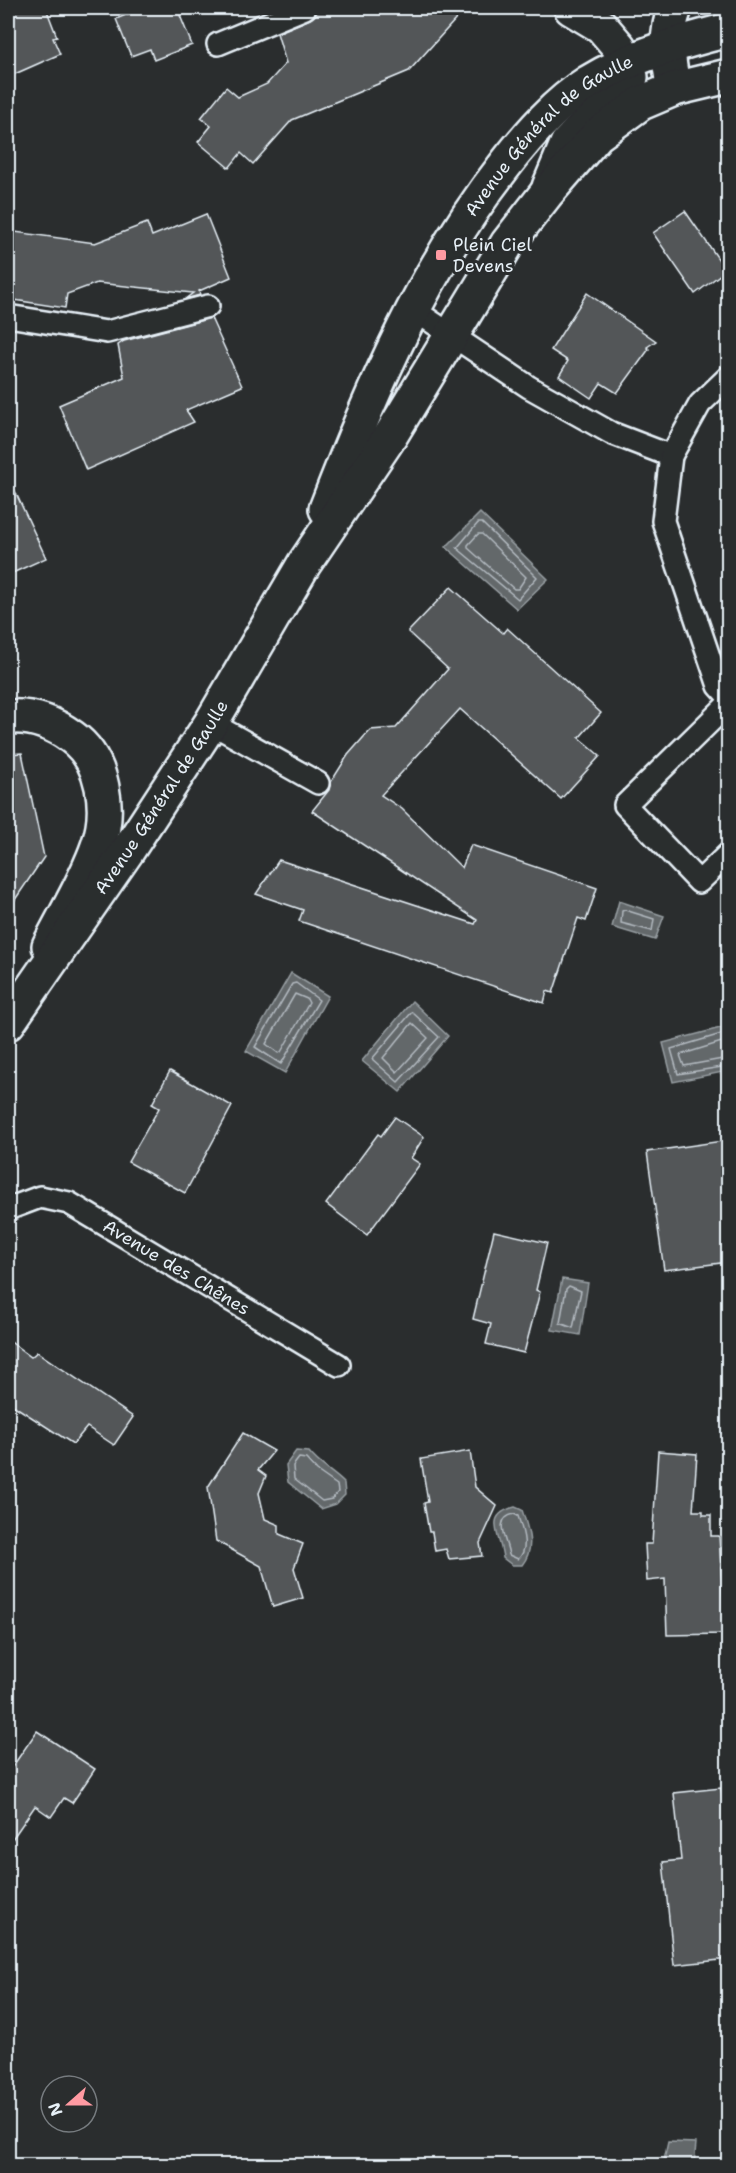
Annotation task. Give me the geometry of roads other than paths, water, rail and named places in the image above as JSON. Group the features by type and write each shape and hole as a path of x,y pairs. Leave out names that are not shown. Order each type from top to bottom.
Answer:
{"main road":[{"path":"546,194 567,144 594,115 628,87 631,76 619,47 601,26 571,8"},
{"path":"674,89 667,45 667,27 675,8"},
{"name":"Avenue Général de Gaulle","path":"304,564 361,418 441,255 516,150 550,113 588,83 667,45 729,30"},
{"name":"Avenue Général de Gaulle","path":"15,1011 128,850 211,723 304,564 453,337 507,244 597,135 641,103 723,72"},
{"path":"8,717 22,715 44,720 80,743 101,780 105,805 99,845 15,1011"}],"lane":[{"path":"218,44 305,8"},
{"path":"8,316 107,332 208,306"},
{"path":"414,310 529,387 611,433 671,456"},
{"path":"729,377 700,404 671,456 663,521 719,686 729,696"},
{"path":"729,704 625,805 699,882 729,854"},
{"path":"211,723 318,783"},
{"name":"Avenue des Chênes","path":"8,1209 40,1197 69,1203 339,1365"}],"water":[{"path":"480,513 548,579 517,609 446,547"},
{"path":"619,901 664,916 655,940 612,927"},
{"path":"291,973 328,996 285,1073 246,1051"},
{"path":"412,1001 448,1036 400,1092 362,1061"},
{"path":"728,1026 728,1071 673,1082 663,1043"},
{"path":"562,1279 588,1283 580,1335 552,1330"},
{"path":"296,1451 309,1452 344,1483 345,1495 336,1504 321,1509 288,1482 286,1465"},
{"path":"515,1507 522,1510 530,1538 529,1552 522,1565 512,1565 503,1558 496,1527 499,1515"},
{"path":"668,2142 696,2143 694,2165 663,2165"}],"place":[{"name":"Plein Ciel Devens","path":"441,255"}]}
